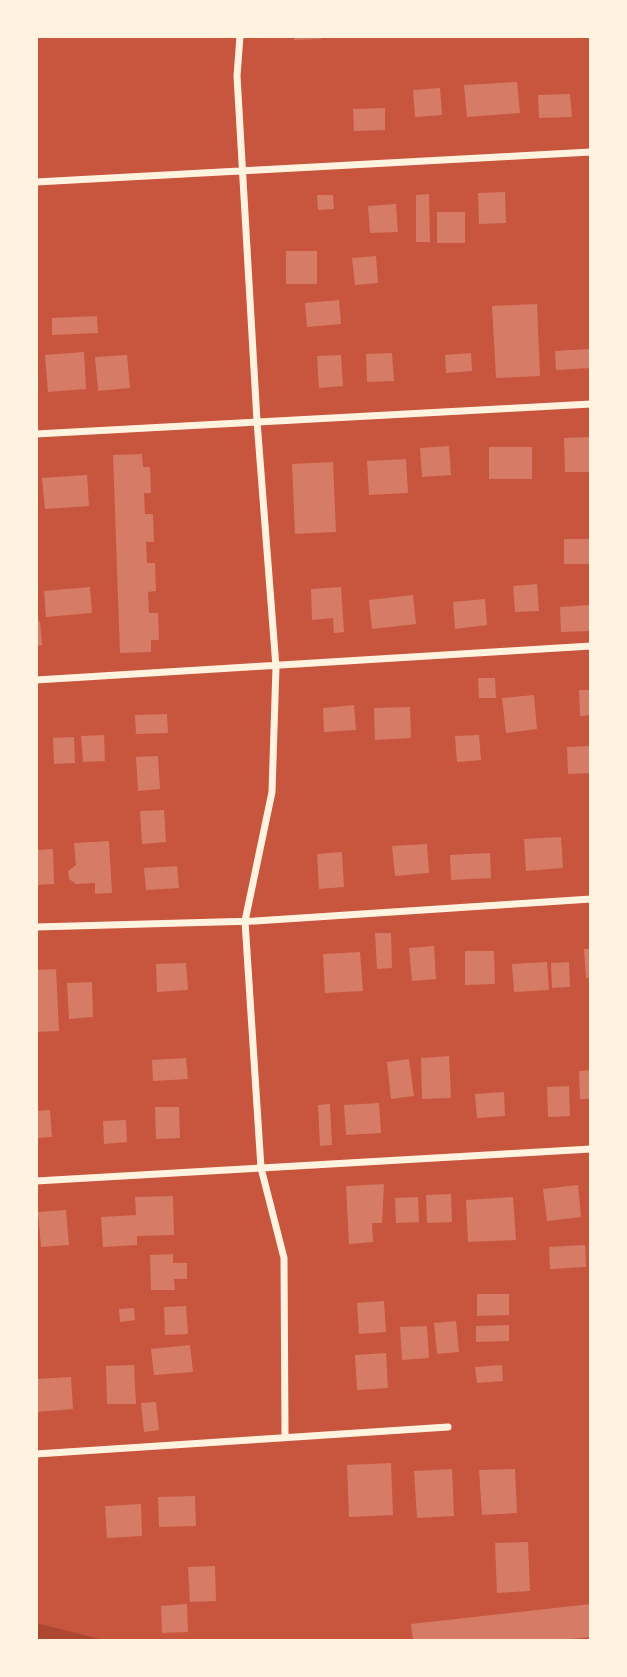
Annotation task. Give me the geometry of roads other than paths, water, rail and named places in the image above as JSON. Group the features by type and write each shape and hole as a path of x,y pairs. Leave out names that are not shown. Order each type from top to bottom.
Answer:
{"street":[{"path":"240,36 237,76 257,421 276,667 272,792 245,921 261,1168 284,1258 285,1435"},
{"path":"36,182 591,152"},
{"path":"36,434 591,404"},
{"path":"36,680 591,646"},
{"path":"36,927 245,921 591,899"},
{"path":"36,1181 591,1149"},
{"path":"36,1454 285,1435 448,1427"}]}
